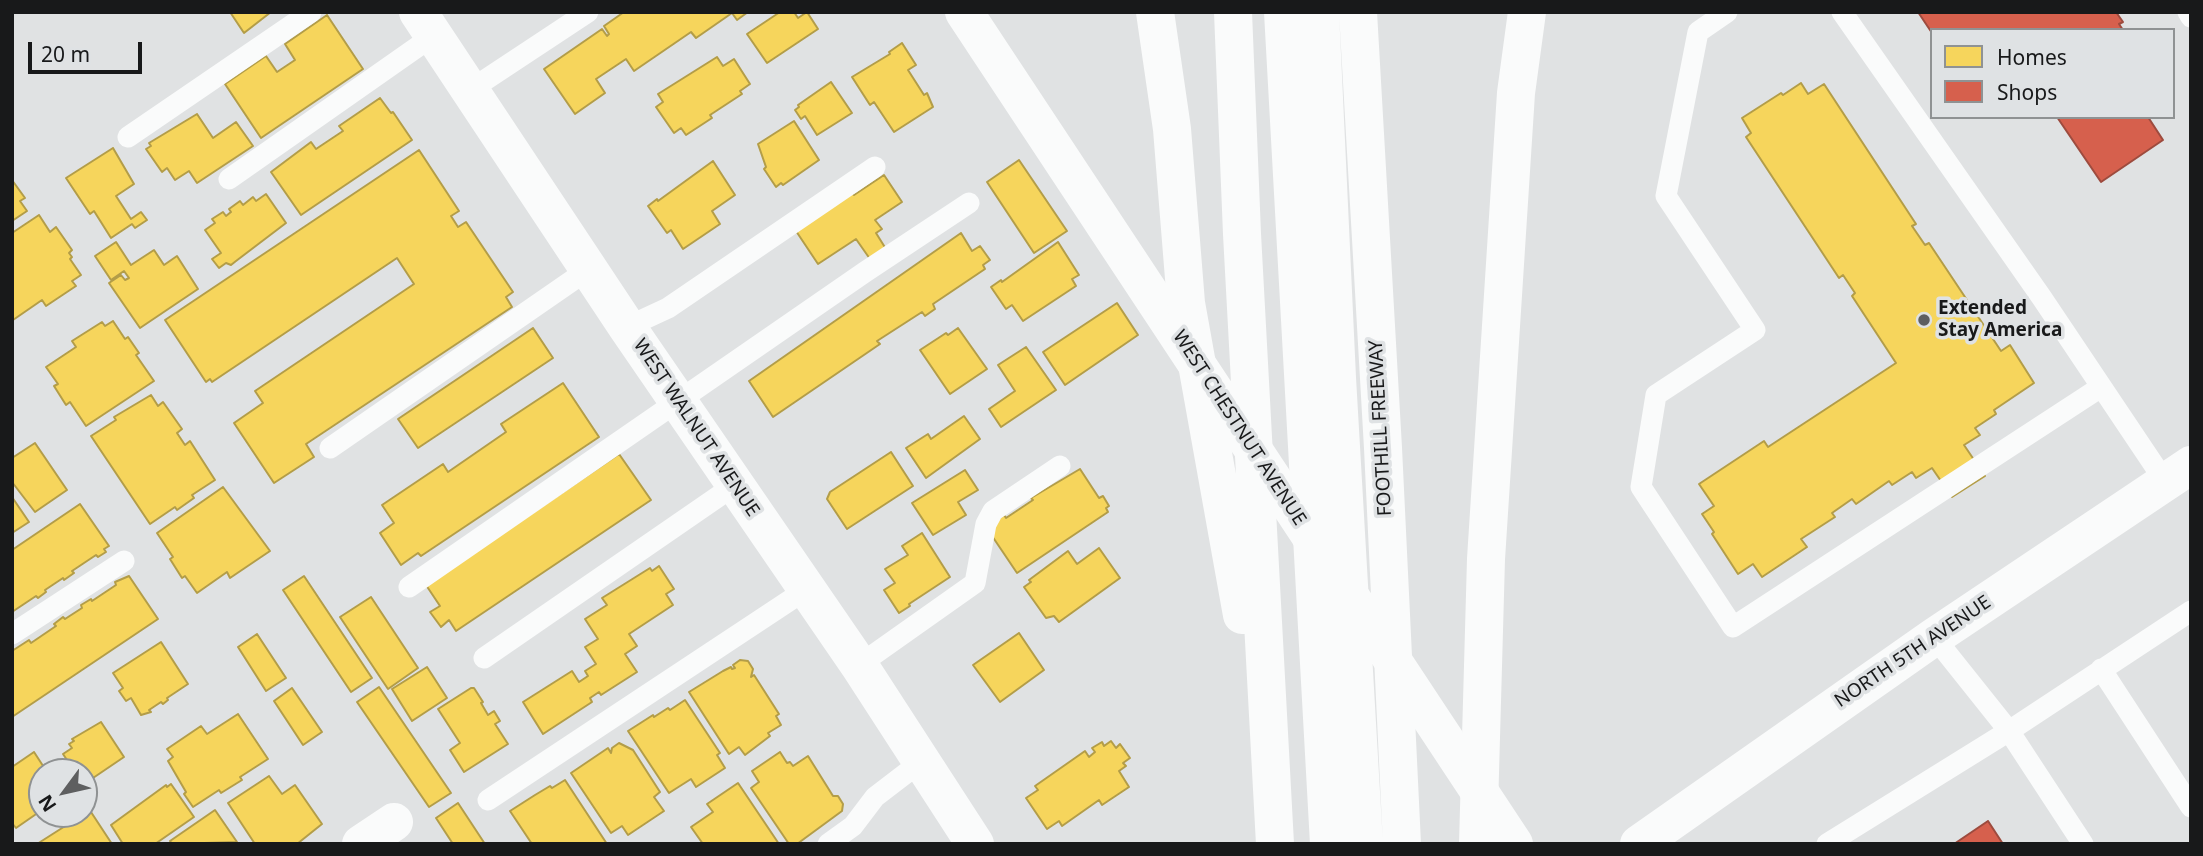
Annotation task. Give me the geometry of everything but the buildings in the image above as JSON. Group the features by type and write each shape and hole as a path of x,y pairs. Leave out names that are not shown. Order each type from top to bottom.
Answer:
{"main road":[{"name":"WEST CHESTNUT AVENUE","path":"964,12 1514,844"},
{"path":"1155,12 1172,129 1186,303 1272,782"},
{"path":"1233,12 1241,234 1275,844"},
{"path":"1283,12 1329,844"},
{"path":"1320,12 1336,378 1364,844"},
{"name":"FOOTHILL FREEWAY","path":"1357,12 1383,448 1402,844"},
{"path":"1478,844 1486,559 1516,93 1527,12"},
{"name":"WEST WALNUT AVENUE","path":"425,24 627,327 859,665 975,844"},
{"name":"NORTH 5TH AVENUE","path":"1639,844 1934,637 2178,474"},
{"path":"361,844 394,822"}],"lane":[{"path":"128,136 311,12"},
{"path":"470,90 588,12"},
{"path":"1727,12 1698,32 1667,196 1755,330 1656,395 1641,487 1733,627 2101,387"},
{"path":"1842,12 2101,387 2178,474"},
{"path":"2188,12 2191,17"},
{"path":"229,179 425,24"},
{"path":"627,327 668,308 875,167"},
{"path":"409,587 969,203"},
{"path":"330,448 589,269"},
{"path":"859,665 975,583 986,524 993,511 1060,466"},
{"path":"484,658 735,485"},
{"path":"12,634 124,561"},
{"path":"488,800 807,589"},
{"path":"1827,844 2009,731 2191,611"},
{"path":"1934,637 2009,731 2083,844"},
{"path":"2101,669 2191,807"},
{"path":"828,844 852,827 875,797 922,761"}],"place":[{"name":"Extended Stay America","path":"1924,320"}]}
